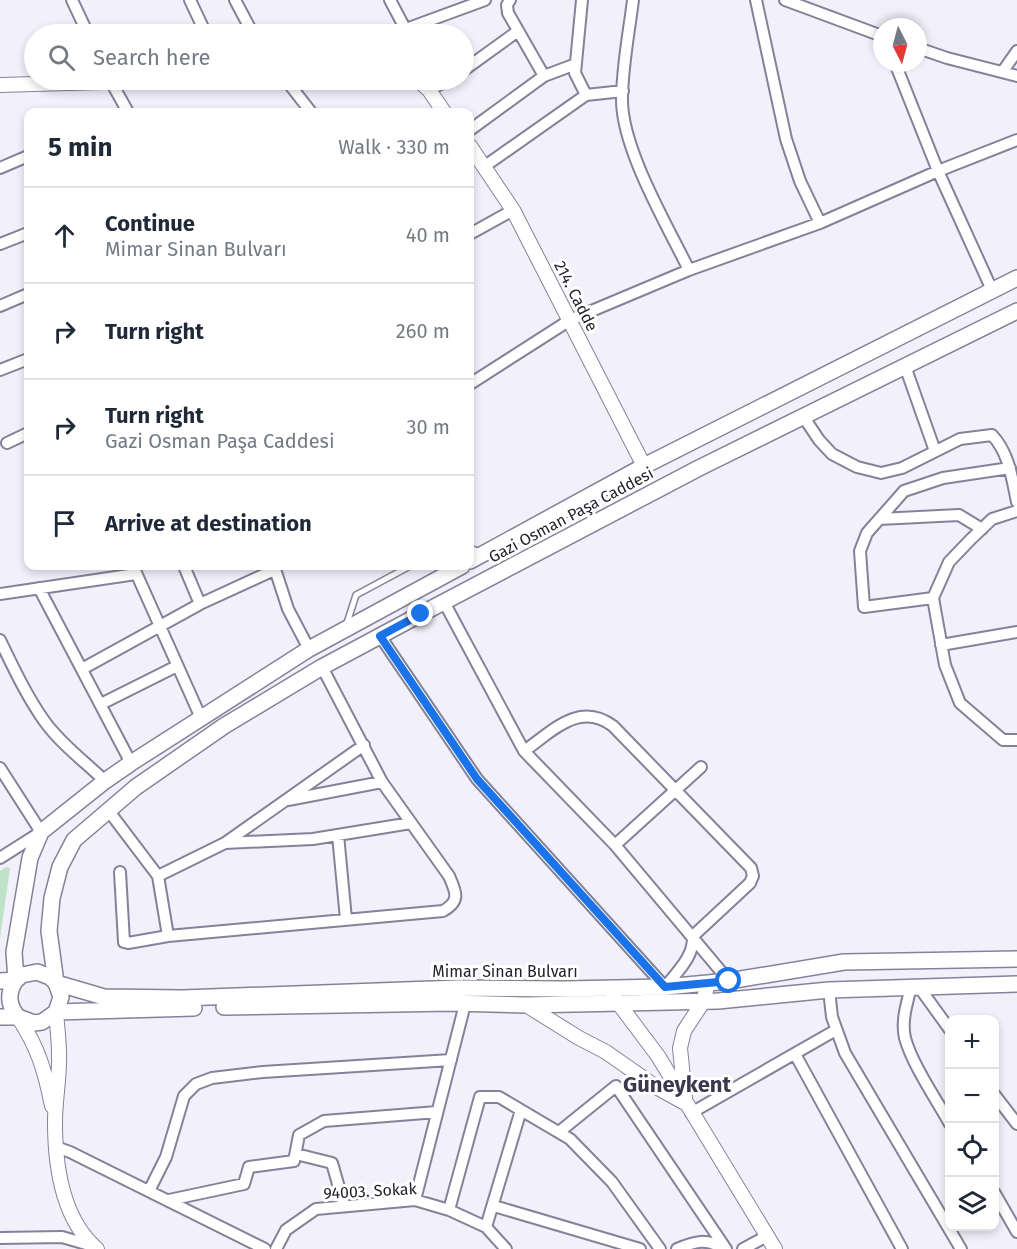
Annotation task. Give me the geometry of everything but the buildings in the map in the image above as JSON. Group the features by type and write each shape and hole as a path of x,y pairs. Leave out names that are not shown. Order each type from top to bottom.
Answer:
{"main road":[{"name":"Gazi Osman Paşa Caddesi","path":"474,559 644,466 1017,279"},
{"name":"Gazi Osman Paşa Caddesi","path":"56,983 49,931 52,898 60,867 74,840 136,787 224,726 322,667 699,468 1017,310"},
{"path":"18,1017 10,1003 9,995 16,980 14,952 30,858 41,832 131,763 309,649 455,570"},
{"name":"Mimar Sinan Bulvarı","path":"0,981 16,980 22,975 37,972 56,983 104,997 183,998 459,988 665,987 729,981 844,962 1017,959"},
{"path":"56,983 61,997 56,1012"},
{"name":"Mimar Sinan Bulvarı","path":"0,1017 18,1017 25,1021 42,1022 56,1012 451,1003 526,1005 703,1002 829,990 1017,984"}],"street":[{"path":"72,0 83,24"},
{"path":"190,0 201,24"},
{"path":"235,0 248,24"},
{"path":"390,0 403,24"},
{"path":"426,24 485,0"},
{"path":"510,0 507,5 508,13 544,76"},
{"path":"582,0 575,73 586,95"},
{"path":"633,0 622,102 625,123 638,166 689,270"},
{"path":"756,0 786,139 800,181 820,223"},
{"path":"785,0 873,33"},
{"path":"474,63 518,31"},
{"path":"927,51 1017,76"},
{"path":"1003,71 1017,51"},
{"path":"474,127 544,76 576,64"},
{"path":"899,72 938,171 993,290"},
{"path":"0,85 24,84"},
{"path":"116,90 126,108"},
{"path":"294,90 308,108"},
{"path":"430,90 441,108"},
{"path":"485,166 586,95 623,91"},
{"path":"474,379 570,320 689,270 820,223 938,171 1017,140"},
{"name":"214. Cadde","path":"474,151 513,210 644,466"},
{"path":"0,168 24,158"},
{"path":"474,232 513,210"},
{"path":"0,243 24,234"},
{"path":"0,306 24,296"},
{"path":"0,370 24,361"},
{"path":"905,366 935,451"},
{"path":"803,416 819,440 832,454 857,467 881,473 902,468 960,439 992,435 1001,444 1010,468 1017,502"},
{"path":"7,443 24,435"},
{"path":"933,598 864,607 860,551 867,533 904,491 943,478 1010,468"},
{"path":"1017,511 992,519 949,562 933,598 945,665 960,703 1003,740 1017,740"},
{"path":"879,519 958,515 982,529"},
{"path":"0,594 135,570 201,718"},
{"path":"186,570 200,604"},
{"path":"82,669 200,604 270,570"},
{"path":"275,570 288,609 309,649"},
{"path":"39,588 131,763"},
{"path":"444,602 525,751 615,844 729,981"},
{"path":"941,645 1017,632"},
{"path":"380,636 477,779 665,987"},
{"path":"0,640 45,721 59,738 105,781"},
{"path":"101,704 177,666"},
{"path":"120,872 124,942 128,943 168,936 443,911 452,906 456,900 449,876 382,782 322,667"},
{"path":"525,751 572,718 589,715 602,718 613,726 751,868 753,876 750,883 693,936"},
{"path":"158,876 225,843 364,745"},
{"path":"615,844 701,767"},
{"path":"0,768 41,832 0,858"},
{"path":"282,802 382,782"},
{"path":"108,810 158,876 168,936"},
{"path":"225,843 313,838 411,823"},
{"path":"338,835 346,920"},
{"path":"656,1002 687,960 694,946 693,936"},
{"path":"688,1108 680,1048 684,1031 703,1002 708,983"},
{"path":"915,987 945,1024"},
{"path":"915,987 904,1018 905,1037 914,1059 949,1123"},
{"path":"605,988 619,1003 658,1056 775,1249"},
{"path":"829,990 832,1017 845,1053 961,1249"},
{"path":"415,1200 465,1004"},
{"path":"526,1005 606,1052 688,1108"},
{"path":"56,1012 59,1054 55,1120 56,1147 63,1190 72,1217 95,1247"},
{"path":"18,1017 29,1033 42,1060 55,1120"},
{"path":"688,1108 795,1054 836,1030"},
{"path":"795,1054 902,1249"},
{"path":"150,1191 166,1157 184,1096 196,1084 212,1078 262,1072 451,1060"},
{"path":"559,1132 616,1086 725,1249"},
{"path":"449,1210 480,1097 499,1097 570,1139 612,1182 660,1249"},
{"path":"999,1101 1017,1124"},
{"path":"486,1227 521,1110"},
{"path":"169,1200 244,1184 249,1167 294,1161 300,1135 324,1121 437,1112"},
{"path":"56,1147 169,1200 265,1249"},
{"path":"296,1154 332,1163 344,1205"},
{"name":"94003. Sokak","path":"276,1249 286,1230 316,1209 415,1200 449,1210 486,1227 506,1249"},
{"path":"999,1201 1017,1232"},
{"path":"494,1206 640,1249"},
{"path":"743,1249 767,1236"},
{"path":"0,1238 62,1237 95,1247"},
{"path":"677,1249 693,1242 705,1241 725,1249"}],"lane":[{"path":"474,549 485,553"},
{"path":"345,630 356,595 403,570"}],"green space":[{"path":"6,867 10,868 0,939 0,871"}],"district":[{"name":"Güneykent","path":"677,1084"}],"route":[{"path":"421,614 380,636 477,779 665,987 729,981"}]}
